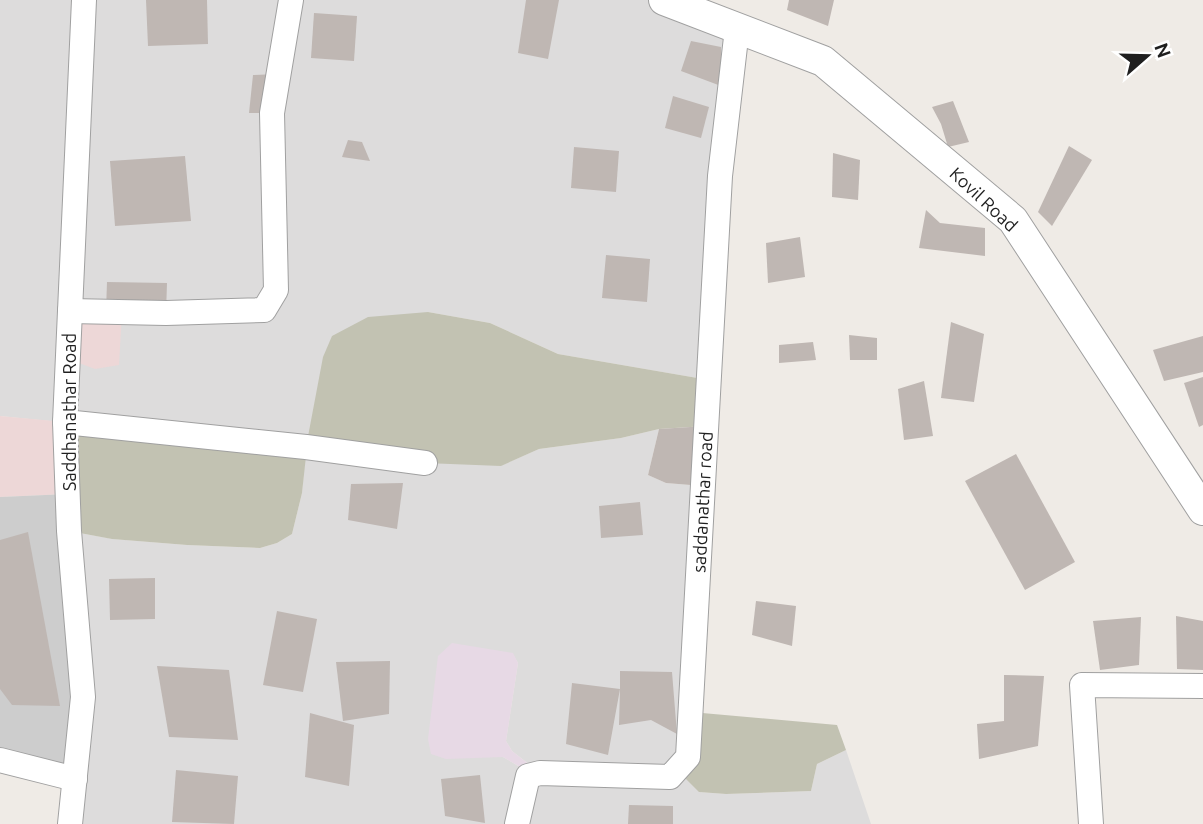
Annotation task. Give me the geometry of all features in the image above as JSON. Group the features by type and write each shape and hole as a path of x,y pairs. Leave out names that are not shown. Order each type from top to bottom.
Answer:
{"street":[{"name":"Saddhanathar Road","path":"70,824 83,697 69,531 65,422 84,0"},
{"path":"70,311 166,313 264,310 276,290 272,113 292,0"},
{"name":"Kovil Road","path":"664,0 823,61 1013,220 1203,510"},
{"name":"saddanathar road","path":"517,824 528,776 540,773 670,776 688,757 720,176 737,29"},
{"path":"65,422 306,447 425,463"},
{"path":"1091,824 1082,685 1203,686"},
{"path":"0,760 75,779"}],"shaded area":[{"path":"0,0 662,0 737,29 709,380 558,354 490,323 428,312 500,466 539,449 621,438 659,429 648,475 666,483 703,486 699,792 726,794 811,791 817,764 846,750 871,824 70,824 69,531 113,539 187,545 260,548 277,543 292,534 302,493 306,447 0,416","holes":["512,653 518,663 506,741 512,751 539,772 532,774 503,757"]},
{"path":"70,311 122,312 119,365 95,369 68,359"},
{"path":"428,312 490,323 558,354 709,380 706,426 659,429 621,438 539,449 501,466 425,463 307,447 302,493 292,534 277,543 260,548 112,539 69,531 65,422 306,447 323,357 332,336 368,317"},
{"path":"0,416 65,422 68,494 0,497"},
{"path":"68,494 75,779 0,760 0,497"},
{"path":"452,643 513,653 518,663 506,741 512,751 540,773 532,774 503,757 446,759 431,754 428,739 438,656"},
{"path":"691,712 837,725 846,750 817,764 811,791 726,794 699,792 686,779"}],"building":[{"path":"146,0 207,0 208,44 148,46"},
{"path":"526,0 559,0 548,59 518,53"},
{"path":"789,0 834,0 828,26 787,10"},
{"path":"314,13 357,16 354,61 311,58"},
{"path":"691,41 721,47 721,86 681,71"},
{"path":"278,74 272,113 249,113 253,75"},
{"path":"673,96 709,107 701,138 665,128"},
{"path":"953,101 969,142 948,147 932,107"},
{"path":"348,140 362,142 370,161 342,157"},
{"path":"1069,146 1092,160 1052,226 1038,212"},
{"path":"574,147 619,151 616,192 571,188"},
{"path":"833,153 860,160 858,200 832,197"},
{"path":"185,156 191,221 115,226 110,161"},
{"path":"926,210 940,223 985,228 985,256 919,248"},
{"path":"800,237 805,277 768,283 766,243"},
{"path":"606,255 650,259 647,302 602,298"},
{"path":"107,282 167,283 166,313 106,311"},
{"path":"951,322 984,334 974,402 941,398"},
{"path":"849,335 877,338 877,360 850,360"},
{"path":"1203,336 1203,372 1164,381 1153,350"},
{"path":"813,342 816,360 779,363 779,345"},
{"path":"1203,377 1203,425 1199,427 1184,383"},
{"path":"924,381 933,436 904,440 898,389"},
{"path":"706,426 703,486 666,483 648,475 659,429"},
{"path":"1016,454 1075,562 1025,590 965,481"},
{"path":"403,483 397,529 348,520 351,484"},
{"path":"640,502 643,535 601,538 599,506"},
{"path":"28,532 60,706 12,705 0,689 0,540"},
{"path":"155,578 155,619 110,620 109,579"},
{"path":"756,601 796,606 792,646 752,635"},
{"path":"277,611 317,619 303,692 263,685"},
{"path":"1176,616 1203,621 1203,670 1177,669"},
{"path":"1141,617 1139,665 1100,670 1093,621"},
{"path":"390,661 389,714 343,721 336,662"},
{"path":"157,666 229,670 238,740 169,737"},
{"path":"620,671 672,672 677,734 651,720 619,725"},
{"path":"1004,675 1044,676 1038,746 979,759 977,724 1004,721"},
{"path":"572,683 620,689 608,755 566,744"},
{"path":"310,713 354,725 349,786 305,777"},
{"path":"176,770 238,776 234,824 172,822"},
{"path":"480,775 485,823 445,816 441,779"},
{"path":"629,805 673,806 673,824 628,824"}]}
